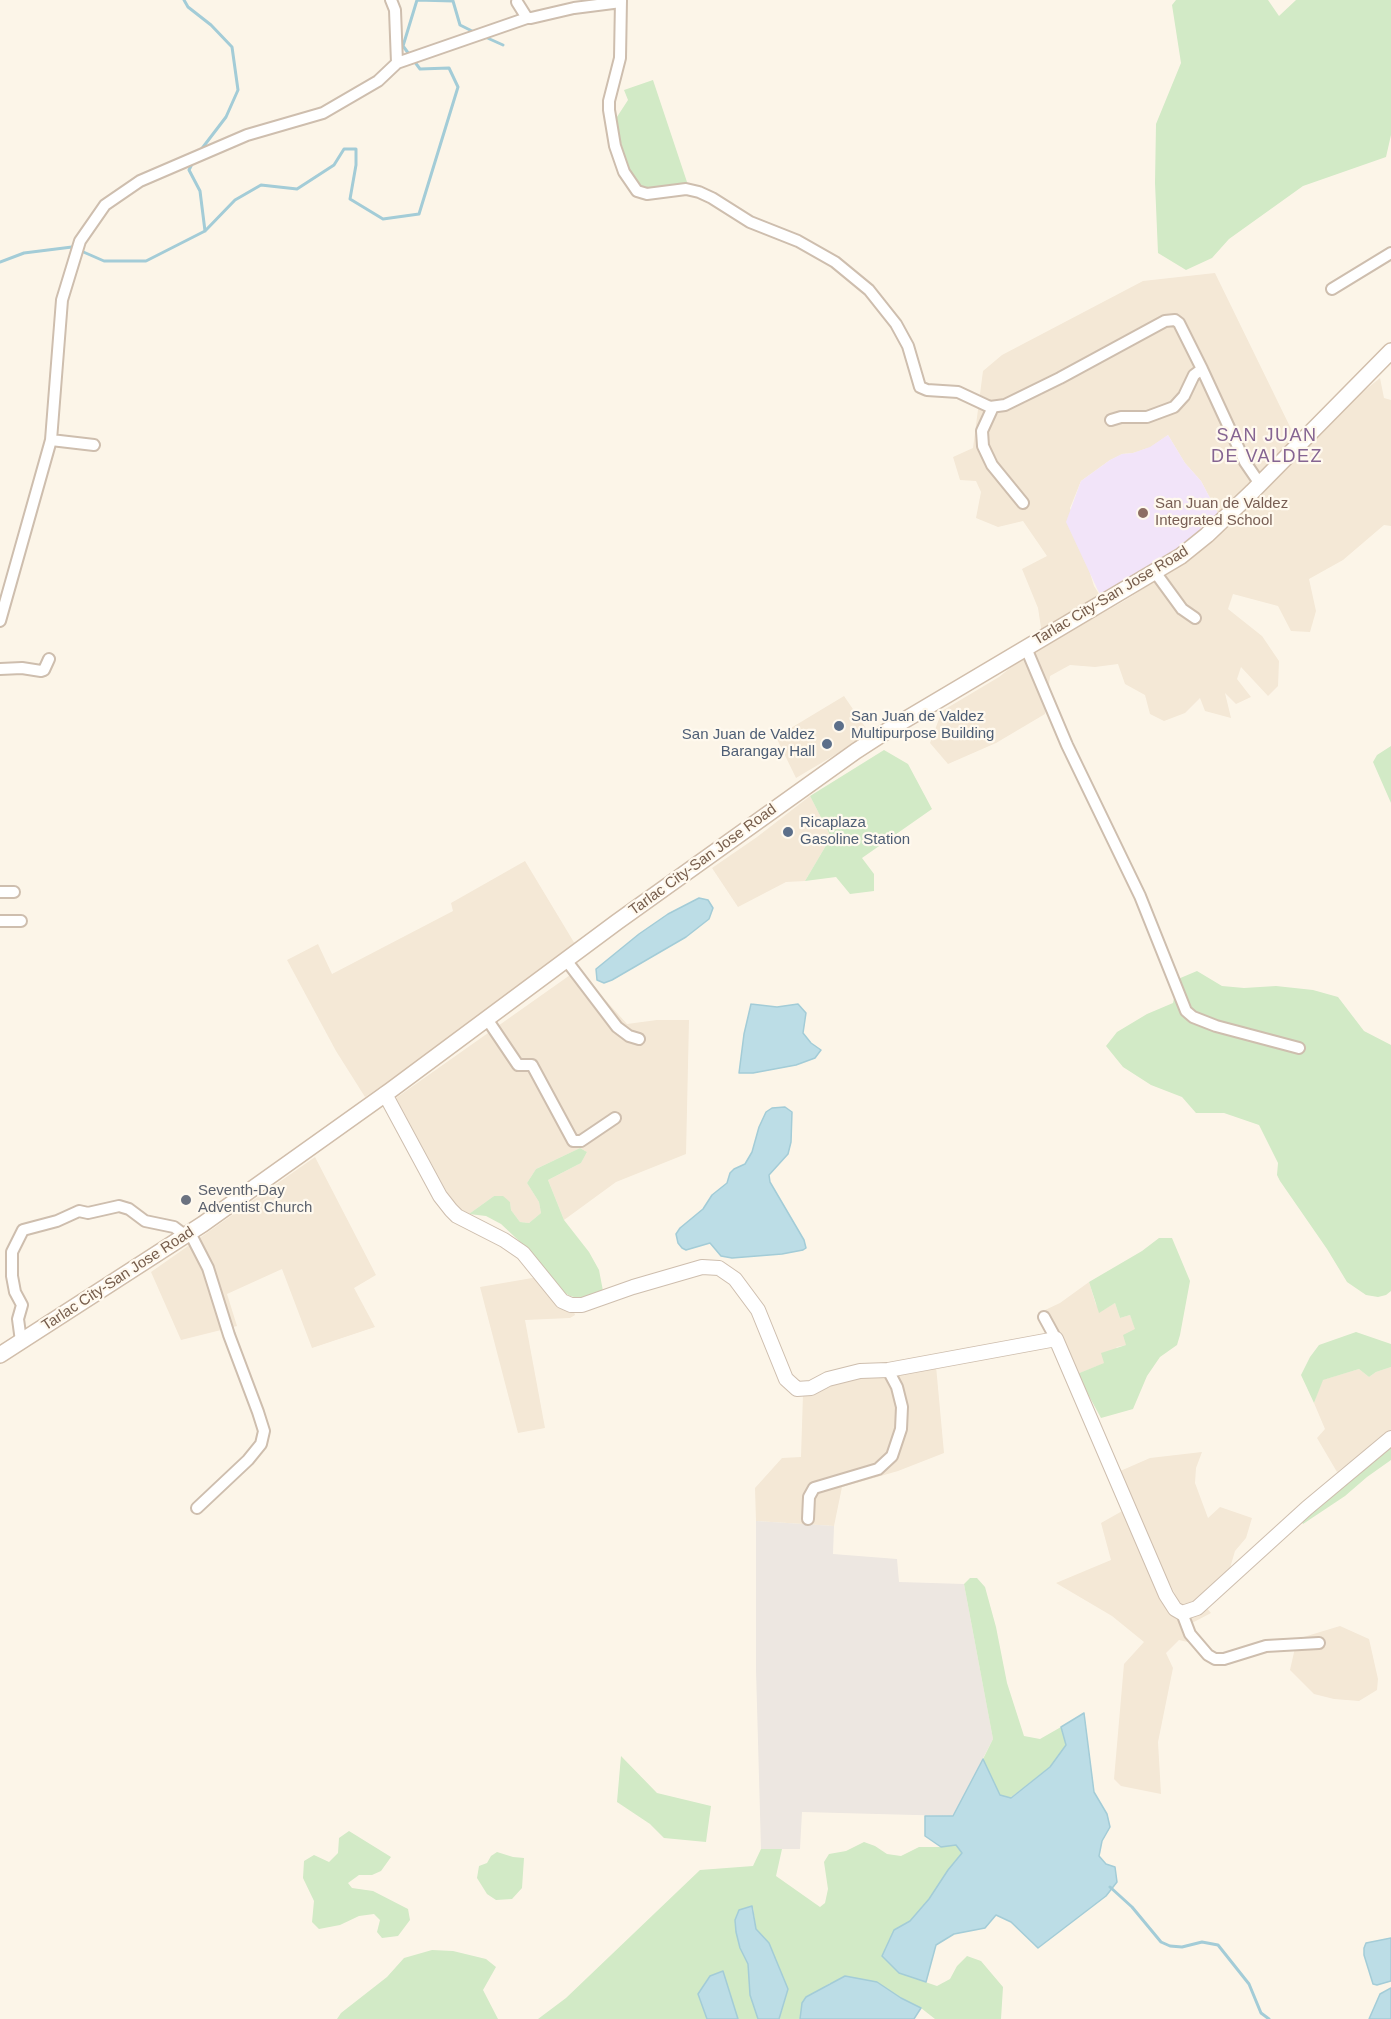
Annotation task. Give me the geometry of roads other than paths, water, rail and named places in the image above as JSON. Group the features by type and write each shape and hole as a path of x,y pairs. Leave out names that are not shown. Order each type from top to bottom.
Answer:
{"main road":[{"name":"Tarlac City-San Jose Road","path":"0,1355 188,1235 856,751 1155,572 1193,546 1260,484 1391,351"}],"street":[{"path":"391,0 395,10 397,63"},
{"path":"0,621 51,440 62,300 80,241 105,205 140,181 193,157 247,135 323,113 378,81 397,63 527,18 621,1 620,58 609,101 609,110 617,152 624,172 634,188 642,194 686,189 699,192 750,222 798,241 835,262 868,290 896,324 908,346 920,387 927,390 958,392 993,407 1005,405 1167,320 1174,319 1179,323 1241,453 1260,484"},
{"path":"517,2 527,18"},
{"path":"1332,290 1391,253"},
{"path":"1111,420 1147,417 1174,407 1184,396 1194,375 1202,369"},
{"path":"993,407 982,431 983,447 992,465 1023,503"},
{"path":"51,440 94,445"},
{"path":"1155,572 1182,609 1195,618"},
{"path":"1026,648 1067,745 1140,896 1186,1011 1193,1017 1216,1026 1299,1048"},
{"path":"0,669 22,668 41,671 44,670 49,658"},
{"path":"0,892 14,892"},
{"path":"0,921 21,921"},
{"path":"566,960 617,1027 629,1036 639,1039"},
{"path":"487,1019 518,1065 532,1065 573,1141 581,1141 615,1118"},
{"path":"385,1094 440,1196 451,1210 457,1216 504,1240 523,1253 566,1304 582,1305 655,1280 714,1266 725,1270 735,1279 758,1310 786,1379 794,1387 806,1389 828,1379 851,1373 888,1370 1056,1339"},
{"path":"21,1341 18,1319 22,1305 15,1292 12,1252 23,1230 57,1221 79,1211 88,1213 119,1206 129,1209 145,1221 174,1227 188,1235 208,1268 229,1335 264,1431 261,1444 248,1460 197,1509"},
{"path":"1044,1317 1056,1339 1166,1595 1175,1609 1182,1613 1190,1634 1208,1655 1215,1659 1224,1659 1266,1646 1319,1643"},
{"path":"807,1520 809,1497 814,1488 878,1468 892,1456 901,1429 902,1407 897,1387 888,1370"},
{"path":"1182,1613 1197,1608 1307,1508 1391,1438"}],"water":[{"path":"699,898 708,900 713,908 709,919 686,937 612,980 604,983 597,980 596,969 639,934 668,914"},
{"path":"751,1004 777,1007 798,1004 806,1013 803,1033 821,1050 815,1058 796,1065 753,1073 739,1073"},
{"path":"785,1107 792,1112 791,1142 788,1154 769,1175 770,1182 804,1240 806,1248 782,1254 732,1258 721,1256 710,1243 686,1250 682,1248 676,1234 680,1228 703,1209 712,1195 727,1183 734,1169 745,1164 752,1152 766,1112 772,1108"},
{"path":"1084,1713 1094,1792 1107,1814 1110,1827 1102,1841 1099,1856 1106,1864 1115,1867 1117,1882 1106,1896 1038,1948 1011,1922 996,1915 985,1928 954,1934 936,1945 926,1982 899,1973 882,1956 894,1930 910,1921 962,1853 956,1845 941,1847 925,1836 925,1816 953,1816 983,1759 1000,1795 1011,1798 1050,1767 1066,1745 1061,1727"},
{"path":"752,1906 756,1929 769,1943 788,1989 779,2019 758,2019 750,1995 748,1964 740,1948 735,1920 739,1910"},
{"path":"1391,1938 1391,1981 1373,1984 1364,1948 1366,1943"},
{"path":"723,1971 738,2019 707,2019 698,1994 710,1976"},
{"path":"845,1976 877,1982 921,2008 914,2019 800,2019 802,2003 806,1997"},
{"path":"1391,1988 1391,2019 1369,2019 1380,1994"}],"waterway":[{"path":"184,0 188,7 211,25 232,47 238,90 226,117 200,151"},
{"path":"0,262 24,253 72,247 104,261 146,261 205,231 235,200 261,185 297,189 334,165 344,149 356,149 356,165 350,199 383,219 419,214 458,87 449,68 420,69 403,46 417,0 453,1 460,25 474,32"},
{"path":"483,36 503,45"},
{"path":"193,162 189,170 200,191 205,231"},
{"path":"1110,1887 1132,1907 1161,1942 1170,1946 1182,1947 1202,1942 1218,1945 1249,1984 1261,2013 1269,2019"}],"place":[{"name":"San Juan de Valdez Integrated School","path":"1143,513"},
{"name":"San Juan de Valdez Multipurpose Building","path":"839,726"},
{"name":"San Juan de Valdez Barangay Hall","path":"827,744"},
{"name":"Ricaplaza Gasoline Station","path":"788,832"},
{"name":"Seventh-Day Adventist Church","path":"186,1200"}],"district":[{"name":"SAN JUAN DE VALDEZ","path":"1267,446"}]}
